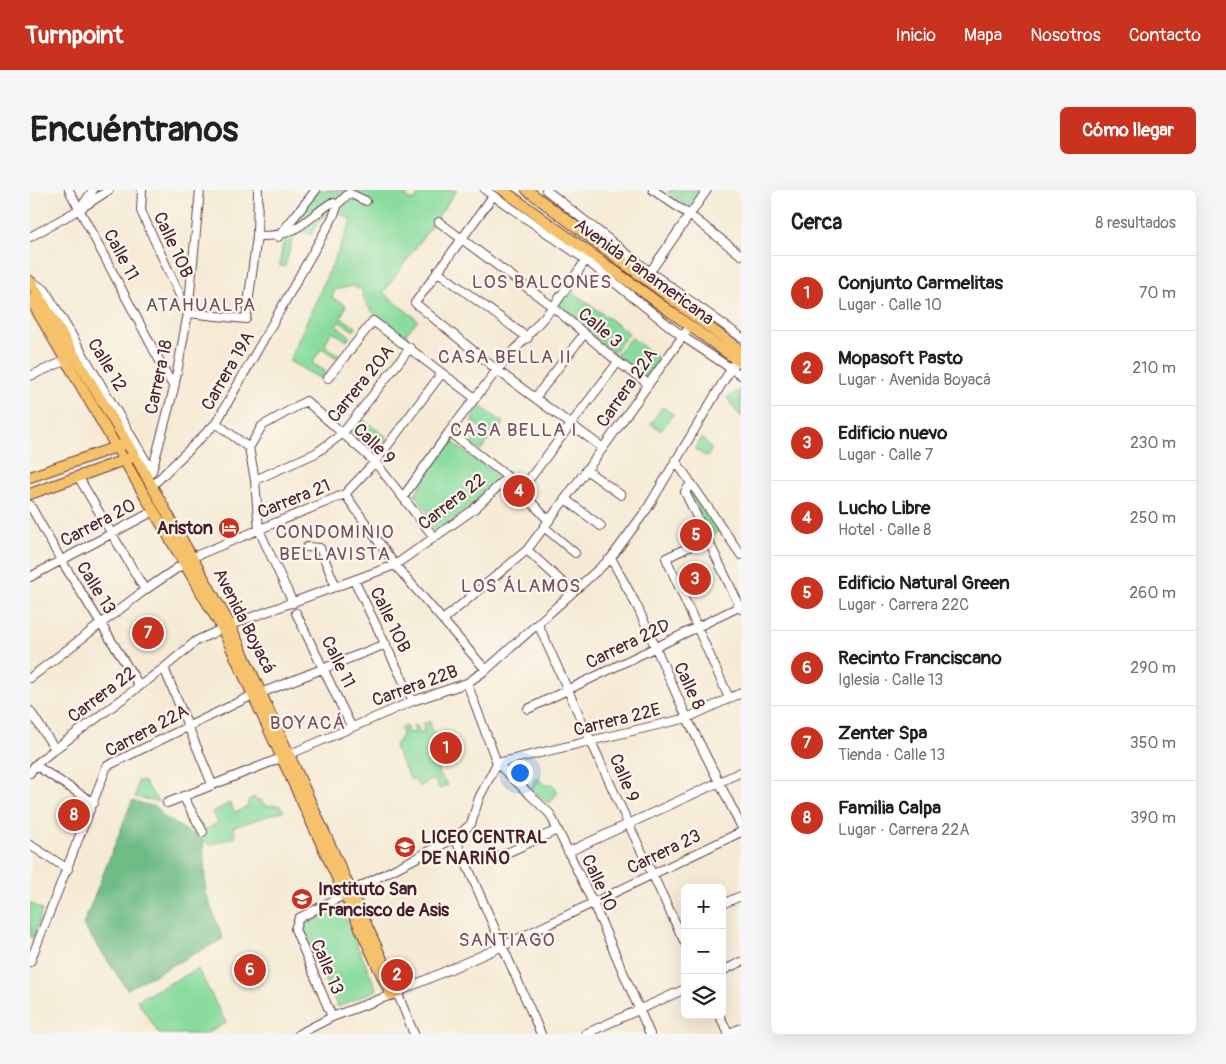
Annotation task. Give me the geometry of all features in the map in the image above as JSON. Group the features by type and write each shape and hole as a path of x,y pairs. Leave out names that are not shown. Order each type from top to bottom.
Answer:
{"main road":[{"name":"Avenida Panamericana","path":"503,190 738,359"},
{"name":"Avenida Panamericana","path":"527,190 738,359"},
{"name":"Avenida Boyacá","path":"30,281 129,459 154,510 189,560"},
{"name":"Avenida Boyacá","path":"30,299 66,360 121,445"},
{"path":"30,478 121,445"},
{"name":"Avenida Boyacá","path":"129,459 150,478 189,560 226,627 349,892 394,994"},
{"path":"30,494 129,459"}],"street":[{"name":"Calle 11","path":"69,190 174,388"},
{"path":"80,209 93,190"},
{"path":"30,237 80,209 109,190"},
{"name":"Calle 10B","path":"142,190 141,211 188,313"},
{"name":"Carrera 18","path":"150,478 174,388 188,313 200,190"},
{"path":"188,313 246,319 256,236 258,190"},
{"path":"278,237 316,190"},
{"path":"485,190 586,260 682,336 738,359 741,375"},
{"path":"546,190 650,272 741,337"},
{"path":"653,190 692,216 741,255"},
{"path":"650,272 692,216 707,190"},
{"path":"256,236 278,237 296,229 332,203 338,204 349,193 366,201"},
{"path":"493,196 460,238 415,303 497,370 603,448"},
{"name":"Carrera 19A","path":"150,478 216,423 333,217 338,204"},
{"name":"Calle 3","path":"439,222 553,308 618,362 647,383"},
{"path":"403,497 475,398 497,370 528,338 553,308 586,260"},
{"path":"437,271 528,338"},
{"name":"Calle 12","path":"30,281 45,290 150,478"},
{"path":"328,378 373,321 475,398"},
{"name":"Carrera 22A","path":"444,619 526,550 566,499 647,383 690,326"},
{"path":"535,398 584,334"},
{"name":"Carrera 20A","path":"255,480 316,453 342,434 410,348"},
{"name":"Carrera 22B","path":"167,803 285,756 351,726 413,701 467,683 486,670 611,558 647,509 738,359"},
{"path":"30,376 66,360"},
{"path":"520,490 618,362"},
{"name":"Carrera 21","path":"30,678 100,623 189,560 345,494 375,462 442,372"},
{"name":"Calle 9","path":"249,448 262,426 306,401 375,462 434,537"},
{"path":"216,423 249,448 255,480 259,530 293,603"},
{"path":"449,432 508,477 546,524 575,553"},
{"path":"675,460 741,555"},
{"path":"586,470 620,495"},
{"name":"Carrera 22","path":"30,772 35,765 55,749 196,642 226,627 396,565 473,510 508,477"},
{"path":"79,478 109,533 145,590"},
{"path":"691,483 685,492 741,608"},
{"path":"345,494 396,565 486,670"},
{"path":"566,499 601,526"},
{"name":"Calle 13","path":"30,505 61,560 139,685"},
{"name":"Carrera 20","path":"30,576 154,510"},
{"path":"708,538 666,558 729,698"},
{"path":"307,547 320,548 336,587"},
{"path":"526,550 573,592"},
{"name":"Calle 8","path":"611,558 638,608 654,648 687,718 741,826"},
{"name":"Calle 10B","path":"354,580 413,701"},
{"name":"Carrera 22D","path":"528,709 696,626 741,608"},
{"name":"Calle 11","path":"296,613 324,667 351,726"},
{"name":"Calle 9","path":"538,624 681,935"},
{"name":"Carrera 22A","path":"30,962 108,766 257,694 386,644"},
{"path":"164,668 212,784"},
{"name":"Calle 10","path":"467,683 497,763 550,814 593,903 650,1034"},
{"name":"Carrera 22E","path":"497,763 687,718 741,693"},
{"path":"30,711 55,749"},
{"path":"349,892 455,838 471,824 479,798 497,763"},
{"path":"35,765 94,803"},
{"path":"568,852 741,772"},
{"path":"183,796 203,832"},
{"path":"498,857 557,830"},
{"name":"Carrera 23","path":"298,1034 332,1017 394,994 503,946 741,832"},
{"path":"455,838 541,1034"},
{"path":"30,845 68,869"},
{"name":"Calle 13","path":"332,1017 294,929 299,918 349,892"},
{"path":"726,902 741,896"},
{"path":"676,925 681,923"},
{"path":"726,969 741,962"},
{"path":"586,1034 639,1008 681,991"},
{"path":"394,994 414,1034"},
{"path":"721,1019 729,1034 741,1028"}],"green space":[{"path":"318,190 403,190 409,200 415,200 421,190 457,190 383,293 418,320 403,337 371,310 363,297 362,290 352,286 335,290 332,298 346,305 341,318 356,327 354,331 340,322 336,325 350,336 347,341 332,331 325,344 330,350 339,354 336,358 322,348 312,363 325,371 321,379 289,361 352,220 335,211 320,219 311,235 301,230 293,239 285,266 280,266 281,252 291,224"},
{"path":"670,190 704,190 691,208 668,193"},
{"path":"581,265 586,269 571,291 629,333 614,352 553,307"},
{"path":"631,337 662,361 647,379 616,355"},
{"path":"741,389 741,417 727,398"},
{"path":"480,406 504,423 480,451 471,444 482,429 472,422 473,415"},
{"path":"662,407 673,414 661,431 651,424"},
{"path":"358,416 387,437 375,454 349,432"},
{"path":"702,438 712,449 707,457 694,449"},
{"path":"451,441 500,478 471,506 435,532 429,524 428,513 415,494"},
{"path":"693,488 722,530 710,537 689,493"},
{"path":"430,721 432,732 438,734 438,773 448,785 439,789 434,779 419,787 415,779 411,780 394,747 402,735 401,728 407,726 407,732 415,733 413,725 417,726 420,733 424,733 423,724"},
{"path":"536,777 545,785 552,784 558,792 549,804 531,788"},
{"path":"138,780 144,782 159,802 135,797"},
{"path":"254,797 256,800 261,800 265,806 279,805 284,811 233,827 236,837 210,845 191,835 218,823 212,812 230,803 235,813 248,806 248,800"},
{"path":"132,801 157,807 161,815 203,841 206,893 223,939 127,989 83,925"},
{"path":"30,902 42,910 34,937 30,937"},
{"path":"339,904 377,990 338,1007 300,929 303,921"},
{"path":"198,969 226,1023 205,1034 159,1034 137,1000"}],"place":[{"name":"Lucho Libre","path":"519,491"},
{"name":"Ariston","path":"229,528"},
{"name":"Edificio Natural Green","path":"696,535"},
{"name":"Edificio nuevo","path":"695,579"},
{"name":"Zenter Spa","path":"148,633"},
{"name":"Conjunto Carmelitas","path":"446,748"},
{"name":"Familia Calpa","path":"74,815"},
{"name":"LICEO CENTRAL DE NARIÑO","path":"405,847"},
{"name":"Instituto San Francisco de Asis","path":"302,899"},
{"name":"Recinto Franciscano","path":"250,970"},
{"name":"Mopasoft Pasto","path":"397,975"}],"district":[{"name":"LOS BALCONES","path":"542,282"},
{"name":"ATAHUALPA","path":"201,305"},
{"name":"CASA BELLA II","path":"505,357"},
{"name":"CASA BELLA I","path":"514,430"},
{"name":"CONDOMINIO BELLAVISTA","path":"335,543"},
{"name":"LOS ÁLAMOS","path":"521,586"},
{"name":"BOYACÁ","path":"308,723"},
{"name":"SANTIAGO","path":"507,940"}]}
